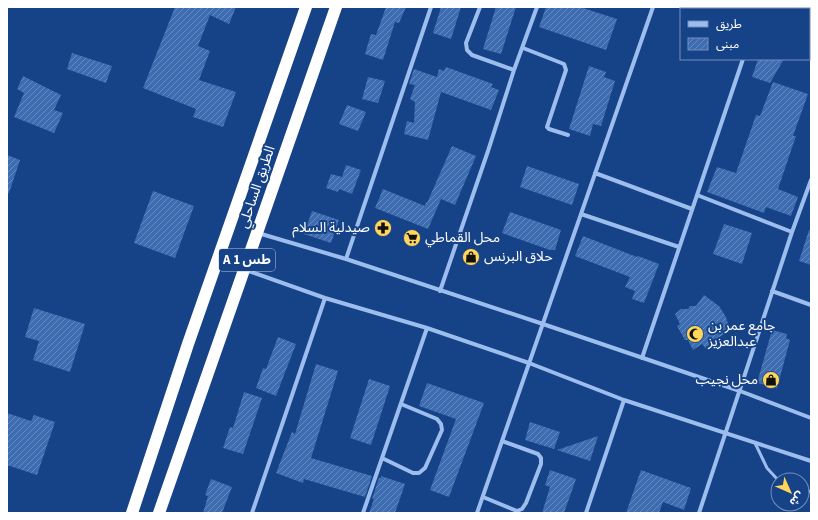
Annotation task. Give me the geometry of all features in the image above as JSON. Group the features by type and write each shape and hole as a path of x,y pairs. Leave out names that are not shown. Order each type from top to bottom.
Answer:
{"highway":[{"name":"الطريق الساحلي","path":"132,513 188,344 306,7"},
{"name":"الطريق الساحلي","path":"159,513 336,7"}],"street":[{"path":"346,259 432,7"},
{"path":"480,7 466,43 467,50 472,55 514,70"},
{"path":"440,291 514,70 538,7"},
{"path":"477,513 653,7"},
{"path":"522,48 564,64 566,70 547,127 568,135"},
{"path":"642,358 743,60"},
{"path":"595,173 692,209"},
{"path":"699,513 772,291 811,180"},
{"path":"697,195 792,232"},
{"path":"581,214 679,248"},
{"path":"257,233 346,259 543,324 740,390 811,418"},
{"path":"244,270 325,298 427,328 529,363 624,400 811,461"},
{"path":"772,291 811,305"},
{"path":"252,513 325,298"},
{"path":"363,513 427,328"},
{"path":"586,513 624,400"},
{"path":"382,458 413,473 419,474 425,468 442,430 442,424 437,419 401,404"},
{"path":"483,497 517,510 522,509 526,503 541,464 538,454 502,441"}],"lane":[{"path":"755,443 767,468 771,472"}],"building":[{"path":"175,7 236,7 229,24 210,15 198,46 210,51 199,80 236,92 223,127 193,117 196,109 143,88"},
{"path":"386,7 406,7 399,23 395,22 383,60 365,54 371,34 376,35"},
{"path":"441,7 461,7 451,39 433,33"},
{"path":"496,7 516,7 501,54 483,49"},
{"path":"546,7 580,7 617,19 606,50 539,27"},
{"path":"72,53 112,66 106,83 67,69"},
{"path":"758,60 783,60 770,83 752,77"},
{"path":"589,66 606,72 604,77 615,81 601,126 593,124 590,136 569,129"},
{"path":"446,67 493,84 491,87 499,90 491,110 441,92 428,140 404,134 407,121 414,123 415,102 410,99 415,85 409,84 414,69 437,77 439,69 444,71"},
{"path":"23,76 61,95 54,110 63,113 54,133 14,117 24,93 17,89"},
{"path":"368,77 385,81 378,103 362,99"},
{"path":"773,82 808,94 793,136 796,136 778,189 798,197 791,216 766,207 764,213 707,192 717,167 736,173 756,115 760,116"},
{"path":"347,105 366,112 358,131 339,124"},
{"path":"452,146 476,156 455,205 441,199 428,229 375,208 383,189 425,206"},
{"path":"7,155 20,160 9,193 7,193"},
{"path":"346,165 361,170 352,194 339,189 338,192 326,188 331,174 342,177"},
{"path":"527,166 579,184 572,205 520,187"},
{"path":"153,191 194,206 175,258 134,243"},
{"path":"312,211 339,220 331,243 304,234"},
{"path":"510,212 561,230 555,250 550,250 502,233"},
{"path":"724,224 752,233 742,264 713,254"},
{"path":"809,230 811,231 811,265 799,261"},
{"path":"583,236 659,264 644,303 632,299 635,291 625,287 630,277 575,256"},
{"path":"704,295 719,306 726,317 730,331 719,337 720,340 706,349 702,344 693,350 688,340 685,340 677,326 680,324 675,314 681,309 688,309 690,306 696,306"},
{"path":"34,308 85,324 70,372 33,360 39,341 25,337"},
{"path":"772,330 787,334 786,338 790,340 777,388 757,383"},
{"path":"278,337 296,344 276,396 256,388 263,368 266,369"},
{"path":"316,364 338,371 311,458 372,476 365,497 304,479 303,483 276,473 292,432 295,434"},
{"path":"369,379 390,386 371,445 350,438"},
{"path":"427,383 484,403 449,497 430,490 456,419 419,406"},
{"path":"244,392 262,398 243,454 223,448 230,427 233,428"},
{"path":"7,413 31,421 34,415 55,422 37,475 7,465"},
{"path":"530,422 560,432 554,449 525,440"},
{"path":"598,436 590,461 557,450"},
{"path":"550,470 576,479 564,513 542,513 550,487 545,485"},
{"path":"641,470 691,488 684,510 663,502 659,513 626,513"},
{"path":"381,476 405,484 395,513 369,513 374,499 372,499"},
{"path":"211,479 232,487 222,513 203,513 208,496 205,495"}],"place":[{"name":"صيدلية السلام","path":"383,228"},
{"name":"محل القماطي","path":"412,238"},
{"name":"حلاق البرنس","path":"471,257"},
{"name":"جامع عمر بن عبدالعزيز","path":"695,334"},
{"name":"محل نجيب","path":"771,380"}]}
